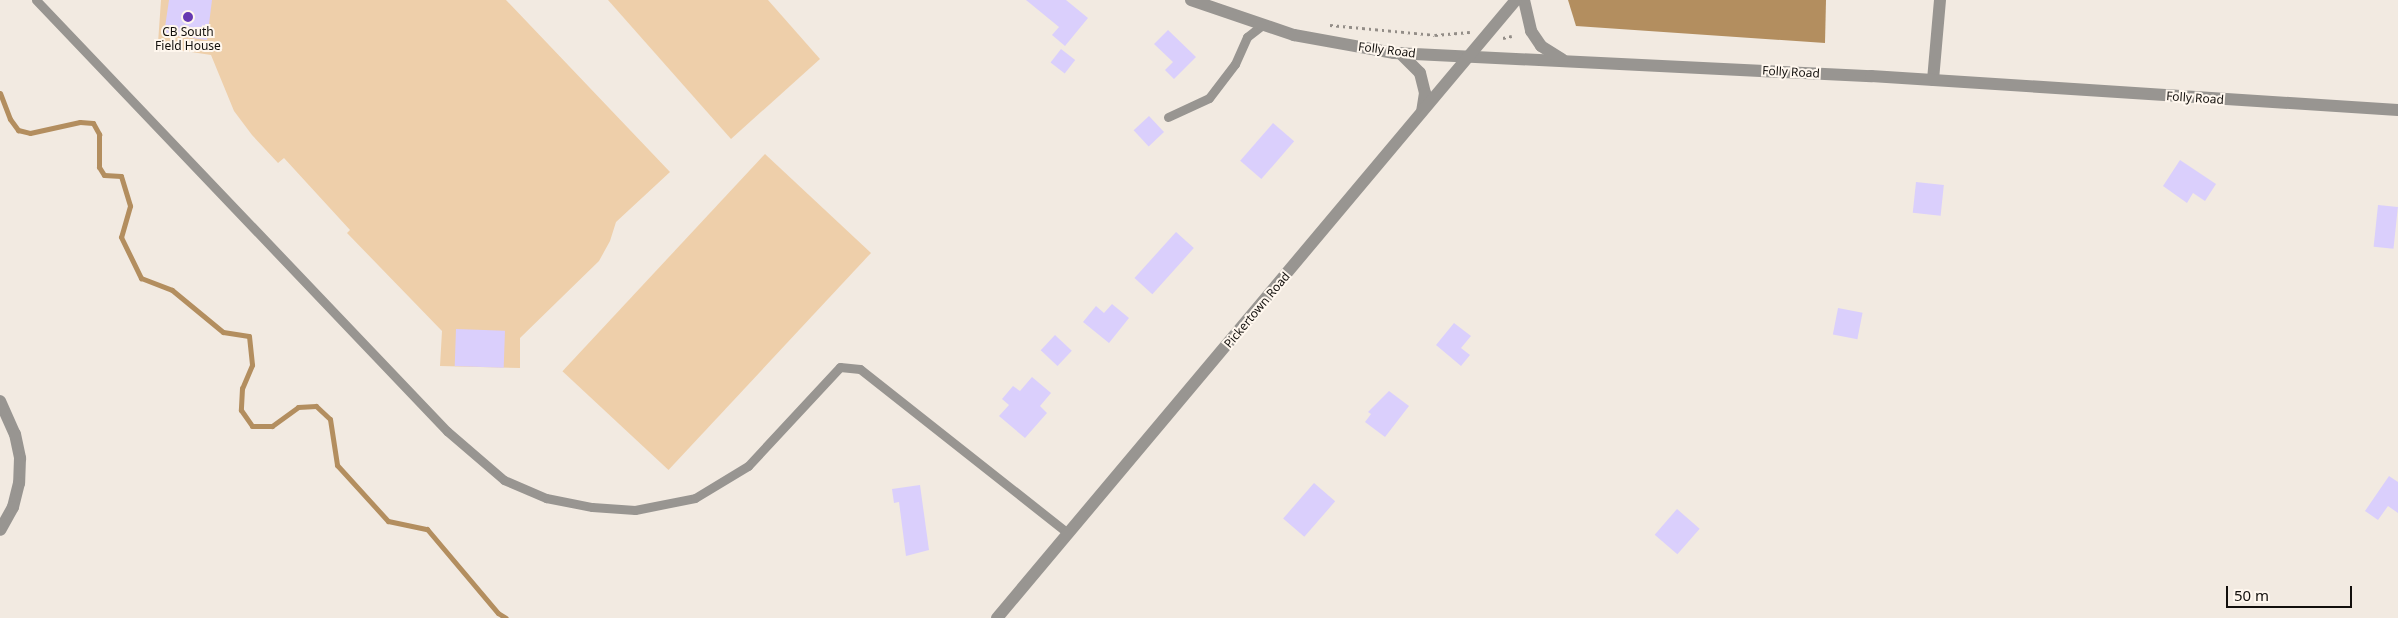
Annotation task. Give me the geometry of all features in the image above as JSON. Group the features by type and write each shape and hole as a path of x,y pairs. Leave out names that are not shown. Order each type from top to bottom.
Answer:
{"street":[{"name":"Folly Road","path":"1191,0 1261,26 1400,54 1933,80 2398,110"},
{"name":"Pickertown Road","path":"997,618 1516,0"},
{"path":"1524,0 1527,22 1541,46 1553,56 1570,62"},
{"path":"1933,80 1940,0"},
{"path":"1400,54 1420,73 1425,93 1422,112"},
{"path":"0,401 15,434 20,458 19,483 13,508 0,530"}],"lane":[{"path":"36,0 447,431 504,480 546,498 592,508 635,510 695,498 748,466 840,367 860,369 1068,533"},
{"path":"1168,117 1209,98 1235,64 1247,37 1261,26"}],"path":[{"path":"1326,24 1435,35 1471,32"}],"shaded area":[{"path":"161,0 506,0 670,172 616,222 610,241 599,261 520,338 520,368 440,366 442,331 347,233 350,230 284,158 278,163 252,135 234,111 211,55 165,48 158,43"},
{"path":"608,0 768,0 820,59 731,139"},
{"path":"1568,0 1826,0 1825,43 1576,26"},
{"path":"765,154 871,253 668,470 562,371"}],"building":[{"name":"CB South Field House","path":"169,0 212,0 207,40 164,34"},
{"path":"1026,0 1066,0 1088,18 1065,46 1052,35 1059,27"},
{"path":"1168,30 1196,57 1174,79 1165,70 1173,62 1154,44"},
{"path":"1061,49 1075,60 1065,73 1051,62"},
{"path":"1149,116 1164,132 1149,146 1134,130"},
{"path":"1273,123 1294,141 1261,179 1240,161"},
{"path":"2180,160 2216,184 2205,201 2193,193 2187,203 2163,186"},
{"path":"1916,182 1944,185 1941,216 1913,213"},
{"path":"2378,205 2398,207 2394,249 2374,247"},
{"path":"1176,232 1194,248 1152,294 1135,278"},
{"path":"1112,304 1129,318 1109,343 1083,322 1096,306 1104,313"},
{"path":"1838,308 1863,313 1857,339 1833,335"},
{"path":"1454,323 1471,336 1461,348 1470,355 1461,366 1436,345"},
{"path":"456,329 505,331 504,368 455,366"},
{"path":"1055,335 1072,351 1057,366 1041,350"},
{"path":"1032,377 1051,393 1040,406 1047,413 1025,438 999,416 1009,405 1002,399 1013,386 1020,391"},
{"path":"1389,391 1409,406 1385,437 1365,422 1371,414 1368,412"},
{"path":"2389,476 2398,482 2398,513 2388,506 2378,520 2365,511"},
{"path":"1314,483 1335,501 1304,537 1283,518"},
{"path":"920,485 929,550 906,556 899,502 894,503 892,489"},
{"path":"1677,509 1700,529 1677,554 1655,535"}],"waterway":[{"path":"0,93 10,119 18,130 30,133 80,122 93,123 99,134 99,167 104,175 121,176 130,206 121,237 141,278 172,290 223,332 249,336 252,365 242,388 241,410 252,426 272,426 298,407 316,406 330,419 337,465 388,521 427,529 498,613 506,618"}],"place":[{"name":"CB South Field House","path":"188,17"}]}
